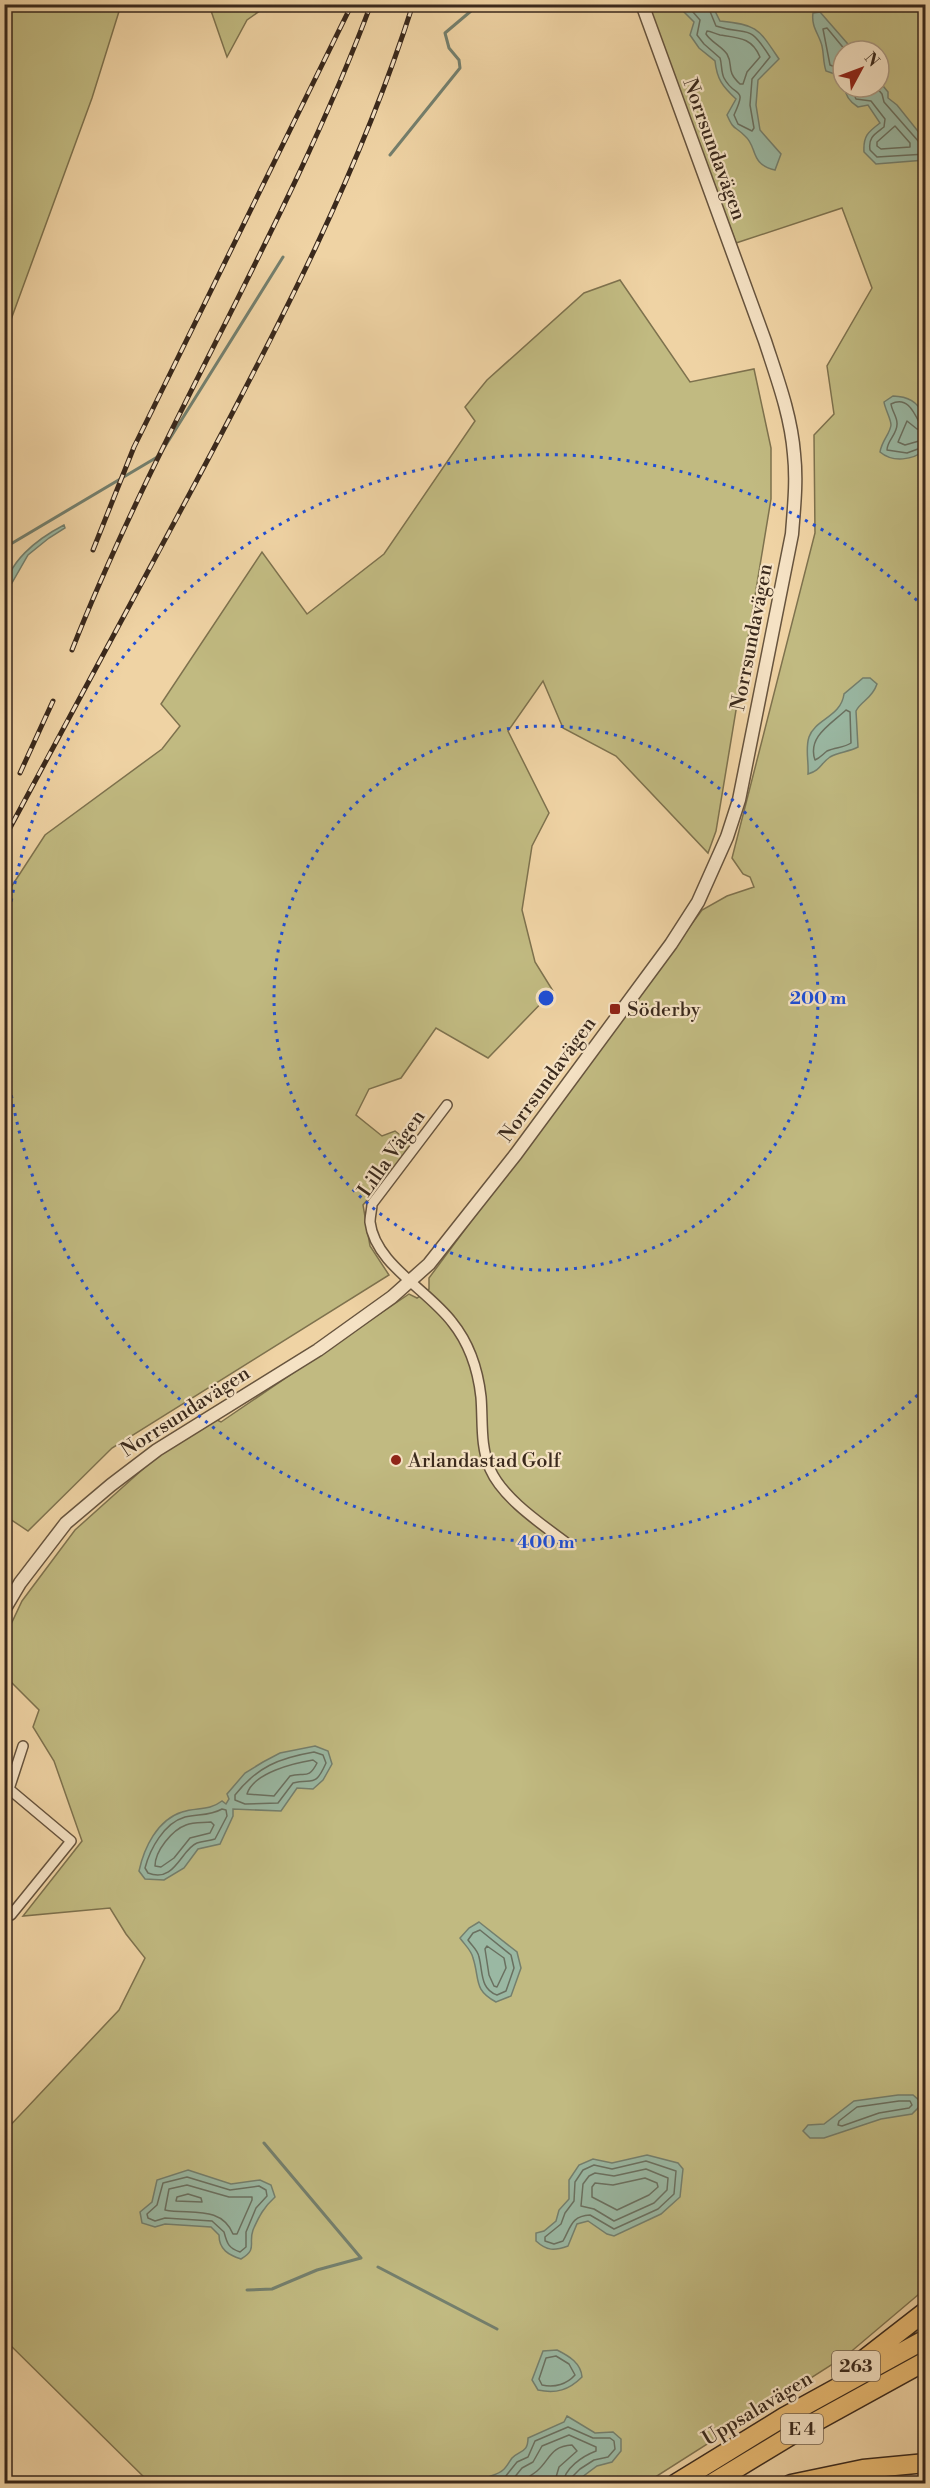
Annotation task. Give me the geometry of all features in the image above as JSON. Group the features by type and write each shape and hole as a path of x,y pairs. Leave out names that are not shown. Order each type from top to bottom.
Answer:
{"highway":[{"name":"263","path":"784,2417 861,2362 926,2311"},
{"name":"Uppsalavägen","path":"675,2484 784,2417 926,2339"},
{"name":"Uppsalavägen","path":"711,2484 804,2428 926,2361"},
{"path":"791,2484 863,2469 926,2463"}],"street":[{"name":"Norrsundavägen","path":"4,1610 20,1583 66,1523 111,1485 157,1450 318,1350 411,1281 429,1264 516,1154 670,944 698,902 727,837 739,800 792,534 796,495 795,455 782,391 642,4"},
{"name":"Lilla Vägen","path":"447,1105 372,1204 370,1222 379,1248 400,1275 425,1293 452,1321 474,1360 481,1398 482,1439 490,1470 500,1485 527,1512 568,1544"},
{"path":"4,1916 11,1915 71,1841 9,1789 23,1746"}],"shaded area":[{"path":"5,4 121,5 92,98 5,336"},
{"path":"209,5 268,5 247,20 227,57"},
{"name":"Arlandastad Golf","path":"648,5 925,5 925,2289 847,2355 646,2483 150,2483 5,2340 4,2132 119,2010 145,1958 126,1934 110,1908 23,1916 82,1841 54,1761 33,1727 39,1710 5,1676 5,1637 22,1601 75,1530 163,1451 215,1419 221,1422 409,1294 417,1298 429,1289 429,1278 702,910 727,896 754,887 750,877 743,874 732,858 815,533 814,435 834,414 827,366 872,288 842,208 736,243"},
{"path":"620,280 690,382 754,369 771,448 771,499 716,831 708,853 616,756 563,728 543,681 508,731 549,813 532,846 522,910 535,962 553,991 488,1058 436,1028 401,1078 369,1089 356,1115 382,1136 395,1131 413,1145 363,1205 370,1246 389,1275 112,1448 28,1531 4,1515 4,1456 7,1452 4,1451 4,898 45,835 162,749 180,726 161,704 262,552 307,614 384,554 475,421 465,407 487,380 584,293"}],"water":[{"path":"677,5 712,5 720,21 742,24 761,34 779,59 758,80 756,105 760,130 781,154 775,170 761,164 749,140 731,123 727,115 736,99 721,82 715,61 699,48 690,35 694,22"},
{"path":"820,12 844,39 831,39 831,73 826,71 824,65 822,46 814,26 813,13"},
{"path":"849,99 889,99 897,105 925,140 925,160 876,164 864,152 864,142 872,129 880,123 868,105 858,107"},
{"path":"893,396 912,401 922,413 925,450 909,458 891,458 880,452 891,425 884,402"},
{"path":"64,525 65,528 28,555 5,595 10,572 17,562 34,544"},
{"path":"863,678 870,678 877,684 856,711 858,747 830,757 818,769 808,774 807,746 812,731 838,708 844,694"},
{"path":"315,1746 328,1751 332,1764 323,1780 313,1789 297,1788 281,1811 233,1809 233,1816 220,1844 198,1849 184,1868 164,1880 145,1879 139,1871 148,1844 165,1821 182,1812 207,1808 222,1801 226,1804 229,1799 227,1794 245,1773 280,1753"},
{"path":"479,1922 517,1952 521,1968 511,1996 496,2002 480,1988 470,1950 460,1938 469,1928"},
{"path":"913,2095 921,2105 912,2114 881,2119 824,2138 810,2138 803,2131 808,2125 824,2124 854,2101"},
{"path":"647,2155 678,2163 683,2169 680,2197 661,2214 614,2236 588,2221 577,2224 568,2246 559,2249 544,2247 536,2241 536,2233 544,2231 556,2221 559,2210 569,2199 569,2180 579,2165 593,2159 612,2163"},
{"path":"188,2170 231,2184 260,2180 271,2185 275,2197 260,2216 253,2230 251,2249 241,2259 225,2251 219,2235 211,2227 165,2224 155,2227 142,2223 140,2212 152,2202 157,2180"},
{"path":"557,2350 577,2364 582,2377 562,2390 538,2390 532,2380 543,2351"},
{"path":"567,2416 595,2433 613,2432 621,2439 621,2451 612,2462 597,2466 574,2483 478,2483 504,2469 512,2458 525,2449 528,2438 564,2422"}],"waterway":[{"path":"390,155 460,68 459,60 449,48 445,33 471,11 475,4"},
{"path":"4,548 159,456 283,257"},
{"path":"247,2290 272,2289 317,2270 361,2258 264,2143"},
{"path":"378,2267 497,2329"}],"railway":[{"path":"93,550 134,447 352,4"},
{"path":"72,650 106,568 144,487 302,168 371,4"},
{"path":"4,839 197,480 316,247 368,127 413,4"},
{"path":"20,773 53,701"}],"place":[{"name":"Söderby","path":"615,1009"},
{"name":"Arlandastad Golf","path":"396,1460"}]}
